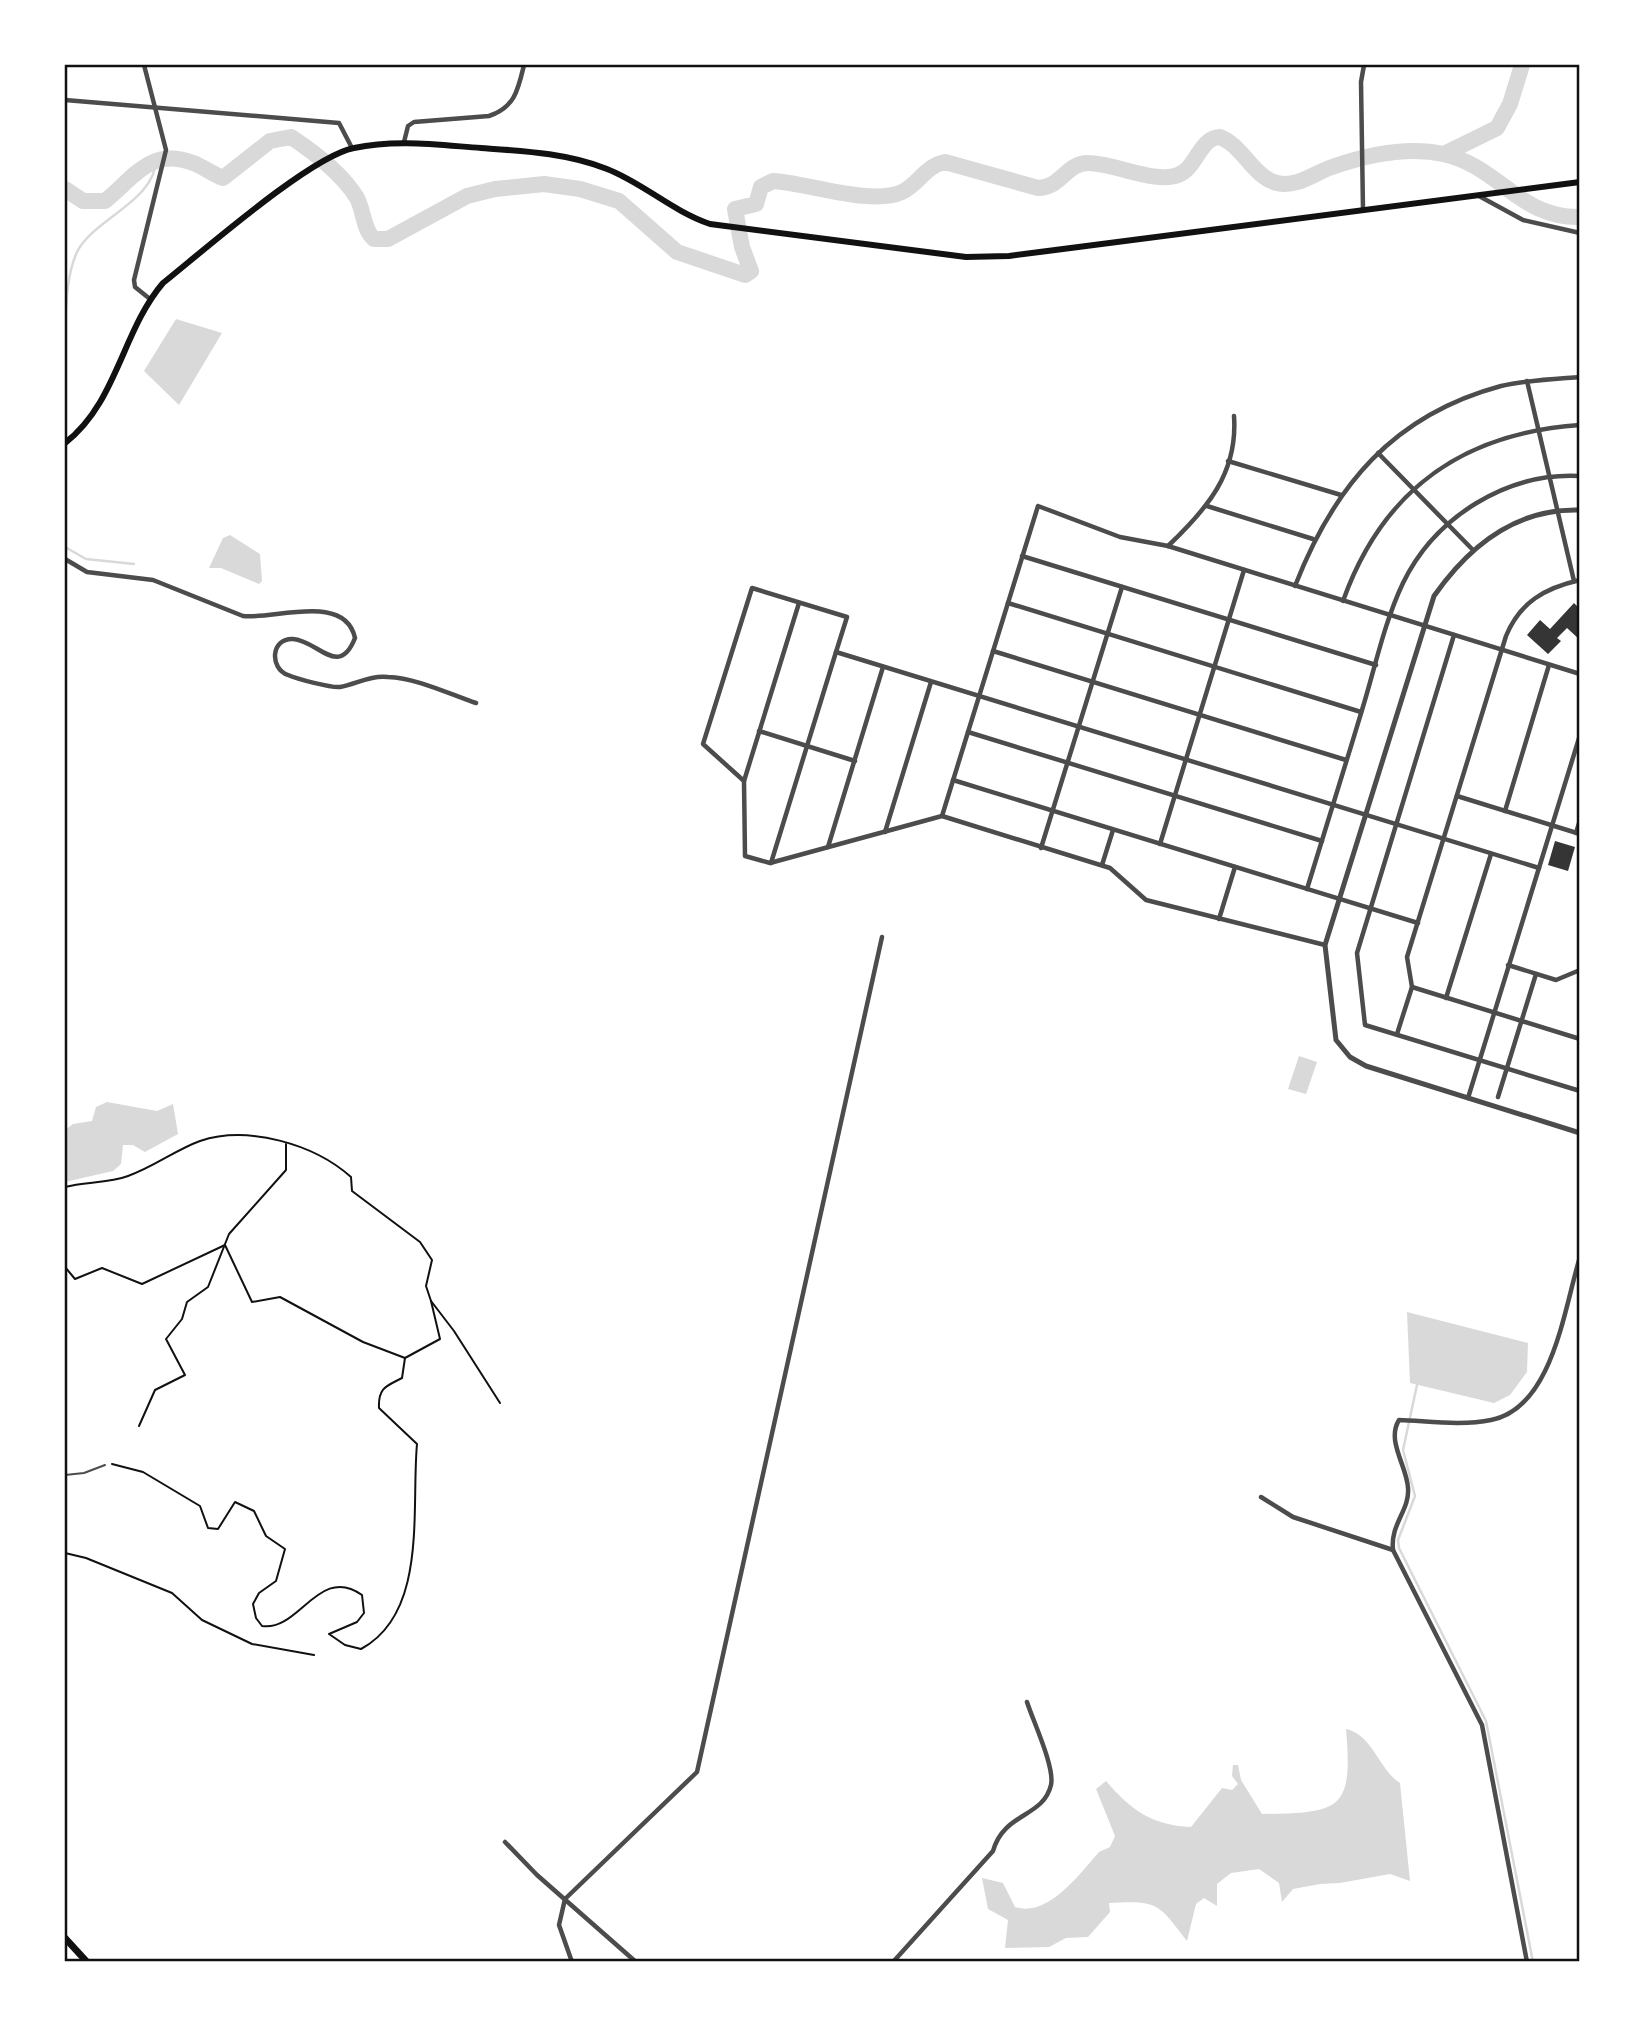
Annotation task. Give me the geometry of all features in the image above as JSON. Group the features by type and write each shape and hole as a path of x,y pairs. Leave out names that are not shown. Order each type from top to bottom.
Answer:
{"highway":[{"path":"65,1938 87,1962"}],"main road":[{"path":"65,443 96,409 131,333 150,299 163,283 306,173 333,155 352,148 404,142 554,155 610,170 683,215 723,226 966,257 1009,256 1580,182"}],"street":[{"path":"144,65 166,150 134,280 135,287 150,299"},
{"path":"404,142 408,126 414,122 489,116 499,112 515,99 524,65"},
{"path":"1363,210 1361,82 1364,65"},
{"path":"65,100 339,124 352,148"},
{"path":"1478,195 1522,220 1580,233"},
{"path":"1295,586 1313,539 1340,495 1378,453 1415,425 1446,407 1483,392 1527,381 1580,377"},
{"path":"1527,381 1574,581"},
{"path":"1168,546 1207,506 1221,485 1236,437 1234,416"},
{"path":"1343,601 1368,545 1387,517 1414,490 1478,447 1538,428 1580,425"},
{"path":"1378,453 1472,549"},
{"path":"1228,461 1340,495"},
{"path":"1307,889 1391,615 1407,575 1426,547 1448,524 1493,494 1550,476 1580,476"},
{"path":"942,816 1038,506 1120,537 1168,546 1580,674"},
{"path":"1207,506 1313,539"},
{"path":"1580,510 1557,509 1516,522 1472,549 1434,596 1325,945 1333,1031 1342,1048 1366,1066 1580,1133"},
{"path":"1022,556 1376,665"},
{"path":"65,559 87,572 153,580 243,616 259,618 286,611 311,611 338,617 349,624 355,638 347,652 338,656 329,656 299,639 289,638 281,642 276,649 275,659 276,667 284,674 338,687 388,677 476,702"},
{"path":"1160,844 1244,570"},
{"path":"1397,1034 1412,987 1407,957 1513,622 1532,599 1551,588 1580,580"},
{"path":"1041,848 1122,587"},
{"path":"744,781 703,744 752,588 847,617 770,863"},
{"path":"799,603 744,781 745,856 770,863 942,816 1102,865 1117,874 1146,901 1325,945"},
{"path":"1008,603 1361,712"},
{"path":"1454,635 1357,953 1365,1025 1580,1091"},
{"path":"993,651 1347,760"},
{"path":"836,652 1539,868"},
{"path":"1505,811 1549,665"},
{"path":"827,848 883,667"},
{"path":"885,832 932,682"},
{"path":"759,731 855,761"},
{"path":"968,732 1322,841"},
{"path":"1468,1098 1580,735"},
{"path":"953,780 1418,923"},
{"path":"1457,796 1578,833 1580,820"},
{"path":"1102,865 1113,830"},
{"path":"1446,998 1491,854"},
{"path":"1219,919 1235,867"},
{"path":"572,1962 559,1925 565,1899 697,1772 882,937"},
{"path":"1508,965 1556,980 1580,970"},
{"path":"1498,1097 1535,974"},
{"path":"1412,987 1580,1039"},
{"path":"1527,1962 1482,1724 1393,1550 1394,1527 1409,1492 1396,1448 1395,1426 1401,1420 1489,1421 1511,1413 1527,1401 1545,1373 1580,1257"},
{"path":"1261,1497 1293,1517 1393,1550"},
{"path":"893,1962 993,1851 997,1835 1011,1822 1041,1805 1051,1785 1050,1769 1027,1702"},
{"path":"506,1842 635,1962"}],"lane":[{"path":"65,1475 84,1474 105,1465"}],"path":[{"path":"65,1186 124,1178 203,1140 238,1135 320,1154 351,1177 352,1191 420,1242 432,1260 426,1286 440,1339 405,1358 363,1342 280,1297 252,1302 225,1245"},
{"path":"139,1426 155,1390 185,1375 166,1339 182,1319 187,1302 208,1287 229,1234 286,1170 286,1144"},
{"path":"65,1267 75,1279 102,1268 142,1284 225,1245"},
{"path":"431,1301 454,1331 500,1403"},
{"path":"105,1465 118,1463 135,1468 180,1493 200,1506 208,1528 218,1530 235,1502 254,1511 266,1536 285,1549 276,1581 260,1593 253,1604 256,1618 262,1626 280,1625 321,1592 348,1589 362,1595 364,1613 357,1622 329,1634 345,1645 361,1649 374,1642 395,1617 403,1601 410,1568 417,1444 379,1408 379,1397 389,1381 402,1378 405,1358"},
{"path":"65,1553 86,1558 172,1593 202,1620 252,1644 314,1655"}],"shaded area":[{"path":"176,319 222,333 179,405 144,371"},
{"path":"230,535 260,554 262,581 259,584 221,568 209,568 223,538"},
{"path":"1299,1056 1317,1062 1306,1094 1288,1089"},
{"path":"107,1102 157,1111 173,1104 178,1134 145,1152 133,1145 123,1145 121,1164 113,1171 65,1182 65,1130 73,1124 92,1121 96,1107"},
{"path":"1407,1312 1528,1343 1527,1372 1510,1395 1494,1403 1410,1383"},
{"path":"1346,1729 1363,1738 1386,1770 1400,1783 1410,1881 1390,1874 1320,1884 1293,1889 1282,1902 1279,1883 1259,1869 1231,1873 1217,1884 1217,1906 1204,1898 1196,1904 1187,1941 1162,1911 1148,1904 1125,1902 1109,1903 1110,1912 1088,1937 1066,1938 1049,1947 1005,1948 1008,1920 988,1909 982,1878 1003,1883 1015,1907 1027,1909 1039,1906 1062,1892 1099,1852 1110,1847 1115,1836 1096,1789 1106,1781 1124,1800 1143,1814 1164,1823 1191,1827 1222,1788 1232,1790 1238,1784 1232,1776 1233,1765 1238,1765 1241,1780 1262,1814 1309,1812 1325,1808 1336,1801 1343,1791 1348,1756"}],"building":[{"path":"1574,603 1580,609 1580,640 1567,628 1557,638 1561,641 1548,654 1527,635 1540,620 1550,629"},
{"path":"1555,841 1575,847 1568,871 1548,865"}],"waterway":[{"path":"1444,154 1497,128 1510,104 1522,65"},
{"path":"65,189 83,201 105,201 144,167 165,159 193,163 223,178 270,141 291,137 327,164 351,189 357,198 368,231 374,239 388,239 467,196 495,189 544,184 580,189 619,201 677,252 745,275 751,271 742,247 735,209 756,204 761,187 773,181 857,195 889,196 908,189 932,167 945,162 1038,188 1046,187 1074,167 1088,163 1169,177 1184,171 1207,142 1220,137 1235,147 1261,175 1277,183 1298,182 1332,167 1373,156 1401,151 1429,152 1463,160 1541,209 1559,215 1580,217"},
{"path":"65,333 69,282 77,252 96,229 146,187 153,174 156,159"},
{"path":"65,547 86,559 134,564"},
{"path":"1417,1385 1403,1450 1415,1496 1398,1540 1399,1548 1486,1721 1533,1962"}]}
